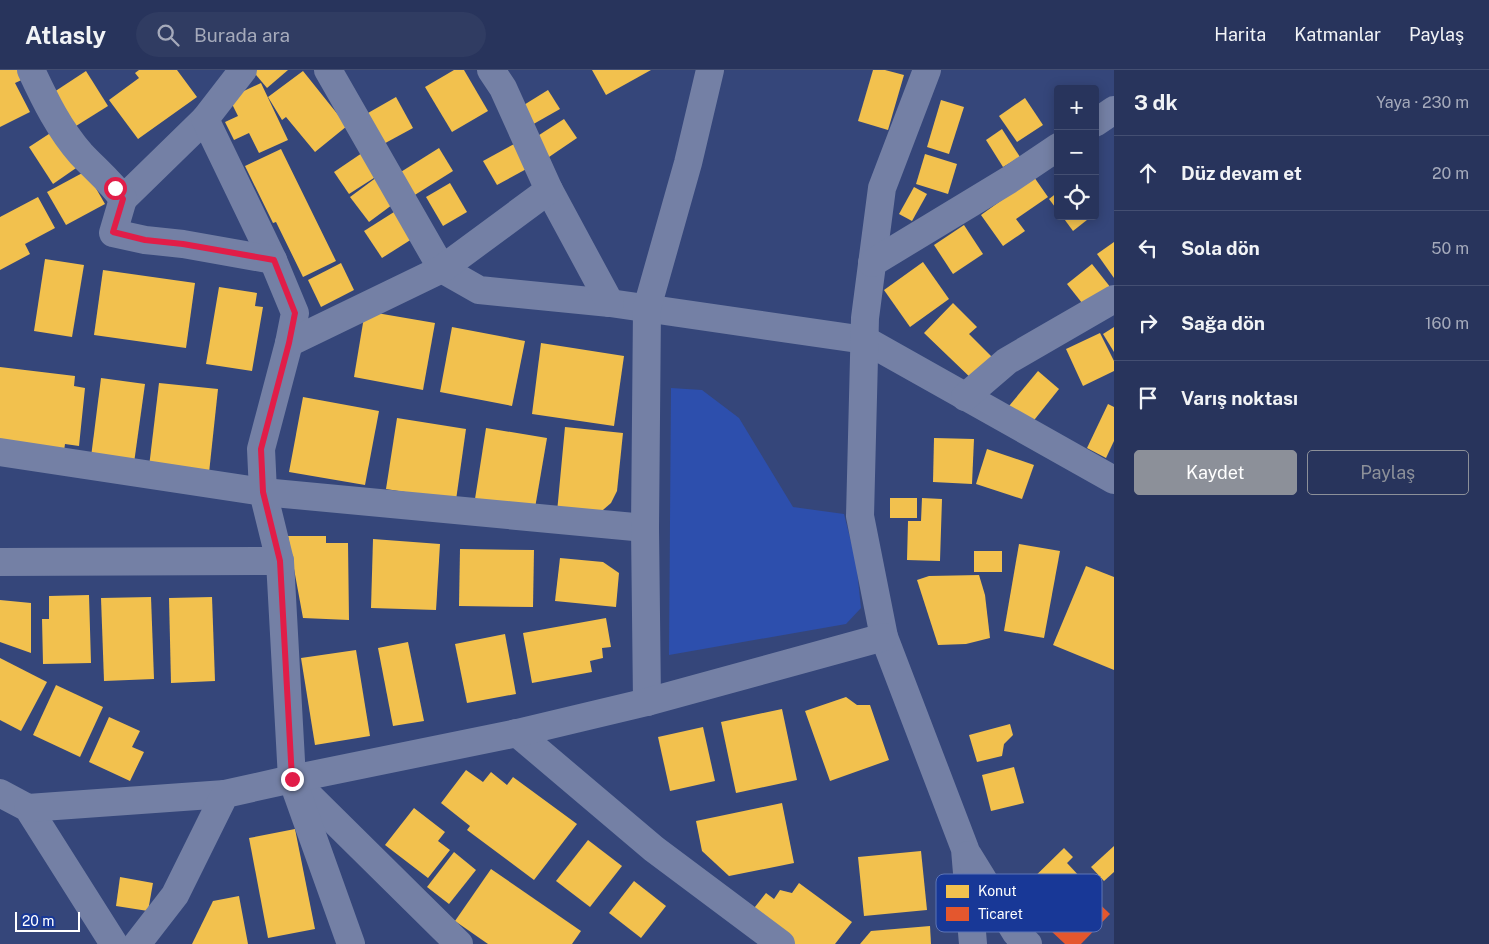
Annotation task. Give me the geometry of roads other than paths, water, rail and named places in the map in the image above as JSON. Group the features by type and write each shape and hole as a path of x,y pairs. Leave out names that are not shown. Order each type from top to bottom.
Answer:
{"street":[{"path":"31,70 53,115 80,153 115,188 123,199"},
{"path":"243,70 205,119 123,199 113,232 145,240 183,244 274,260"},
{"path":"328,70 442,269 479,290 610,303 864,340 1114,480"},
{"path":"491,70 504,88 549,190 610,303"},
{"path":"927,70 882,188 865,318 860,516 884,637 965,849 980,874"},
{"path":"647,702 645,528 647,308 688,164 705,75"},
{"path":"1099,120 1114,110"},
{"path":"205,119 274,260 295,313 261,449 263,492 280,561 292,779 351,944"},
{"path":"872,263 1054,151"},
{"path":"289,343 442,269 549,190"},
{"path":"964,397 1007,361 1114,299"},
{"path":"0,452 263,492 645,528"},
{"path":"0,562 280,561"},
{"path":"28,808 225,794 517,733 647,702 884,637"},
{"path":"517,733 654,849 781,944"},
{"path":"292,779 459,944"},
{"path":"0,793 28,808 114,944"},
{"path":"137,944 175,895 225,794"},
{"path":"965,849 967,874"},
{"path":"1015,932 1028,944"}]}
